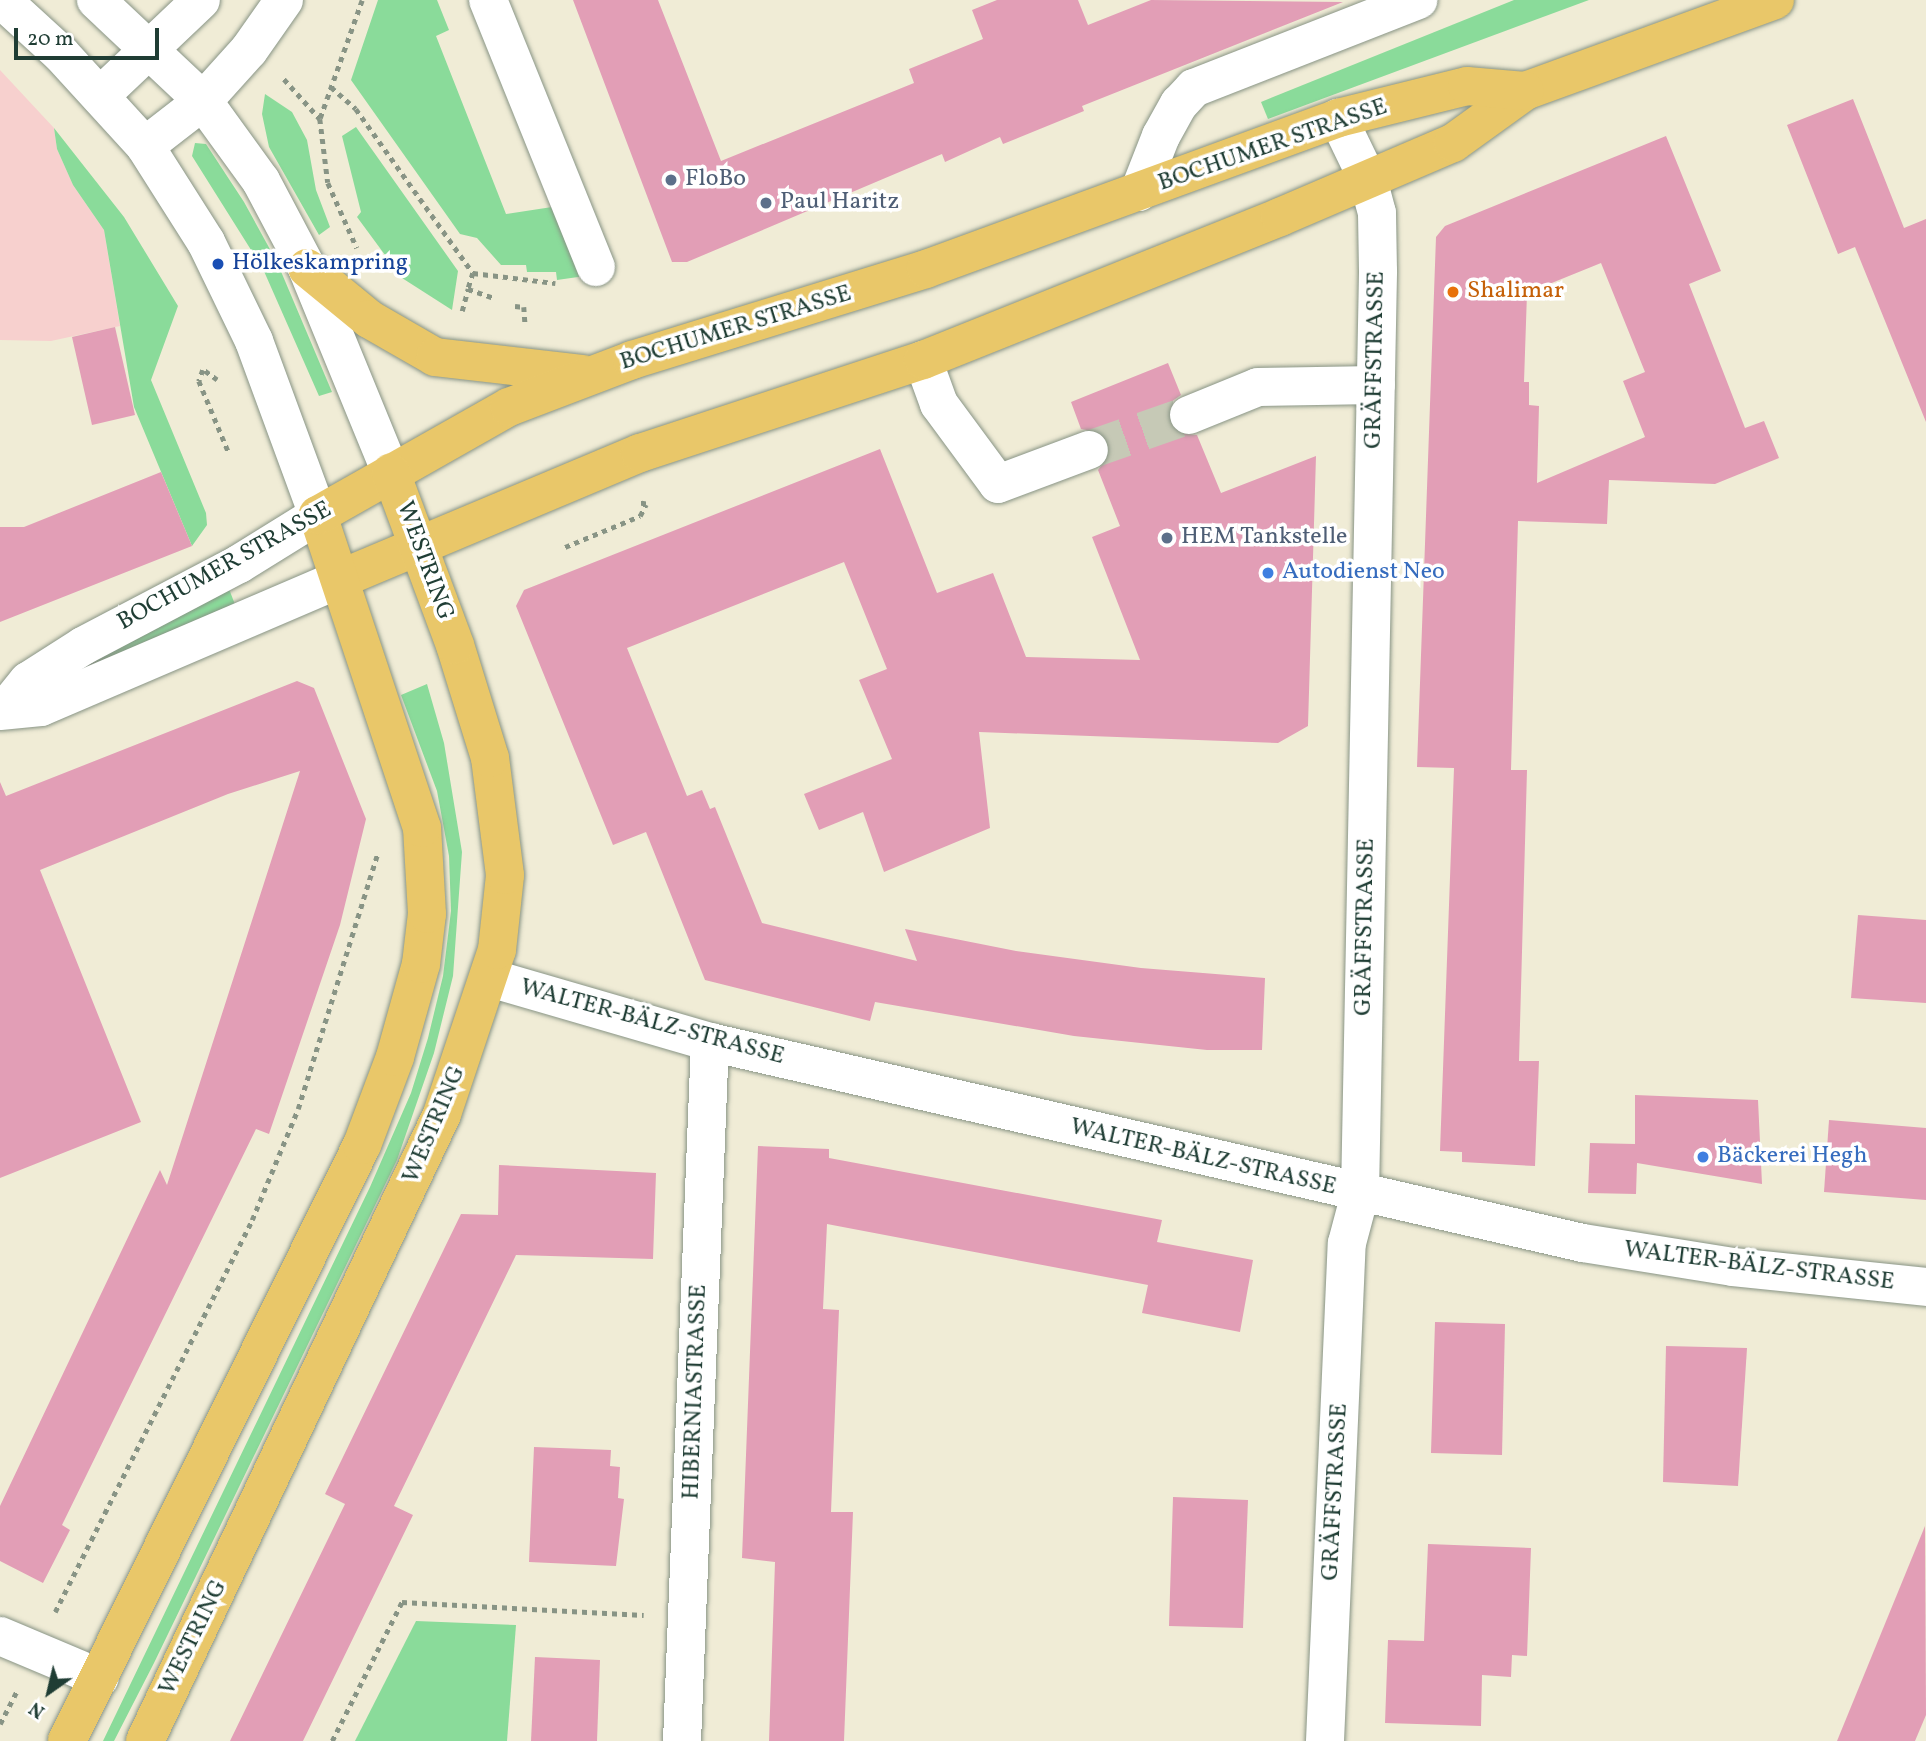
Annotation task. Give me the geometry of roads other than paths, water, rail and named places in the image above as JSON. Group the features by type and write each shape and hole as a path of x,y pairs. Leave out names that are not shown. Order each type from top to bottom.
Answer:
{"main road":[{"name":"BOCHUMER STRASSE","path":"340,579 640,453 923,360 1453,143 1525,91 1775,0"},
{"name":"BOCHUMER STRASSE","path":"318,515 509,407 591,375 926,269 1338,118 1467,86 1525,91"},
{"path":"307,268 369,319 435,357 470,365 591,375"},
{"name":"WESTRING","path":"145,1741 393,1224 442,1114 490,978 504,914 497,798 468,683 391,473"},
{"path":"68,1741 362,1145 395,1057 421,964 427,914 422,828 318,515"}],"street":[{"path":"2,0 100,96 145,146 206,242 248,329 318,515"},
{"path":"96,0 203,101 261,181 307,268 391,473"},
{"path":"100,96 201,0"},
{"path":"145,146 203,101 249,50 284,0"},
{"path":"488,0 596,267"},
{"path":"1139,192 1161,136 1179,104 1194,88 1418,0"},
{"name":"GRÄFFSTRASSE","path":"1325,1741 1348,1243 1360,1194 1376,385 1377,213 1368,180 1338,118"},
{"path":"923,360 939,404 998,484 1089,450"},
{"path":"1189,415 1258,387 1376,385"},
{"name":"BOCHUMER STRASSE","path":"3,710 28,681 83,646 239,564 318,515"},
{"name":"BOCHUMER STRASSE","path":"3,710 41,707 340,579"},
{"name":"WALTER-BÄLZ-STRASSE","path":"490,978 710,1042 1360,1194 1583,1243 1733,1267 1926,1287"},
{"name":"HIBERNIASTRASSE","path":"682,1741 710,1042"},
{"path":"0,1636 100,1678"}],"tunnel":[{"path":"1089,450 1189,415"}],"place":[{"name":"FloBo","path":"671,180"},
{"name":"Paul Haritz","path":"766,203"},
{"name":"Hölkeskampring","path":"218,264"},
{"name":"Shalimar","path":"1453,292"},
{"name":"HEM Tankstelle","path":"1167,538"},
{"name":"Autodienst Neo","path":"1268,573"},
{"name":"Bäckerei Hegh","path":"1703,1157"}]}
